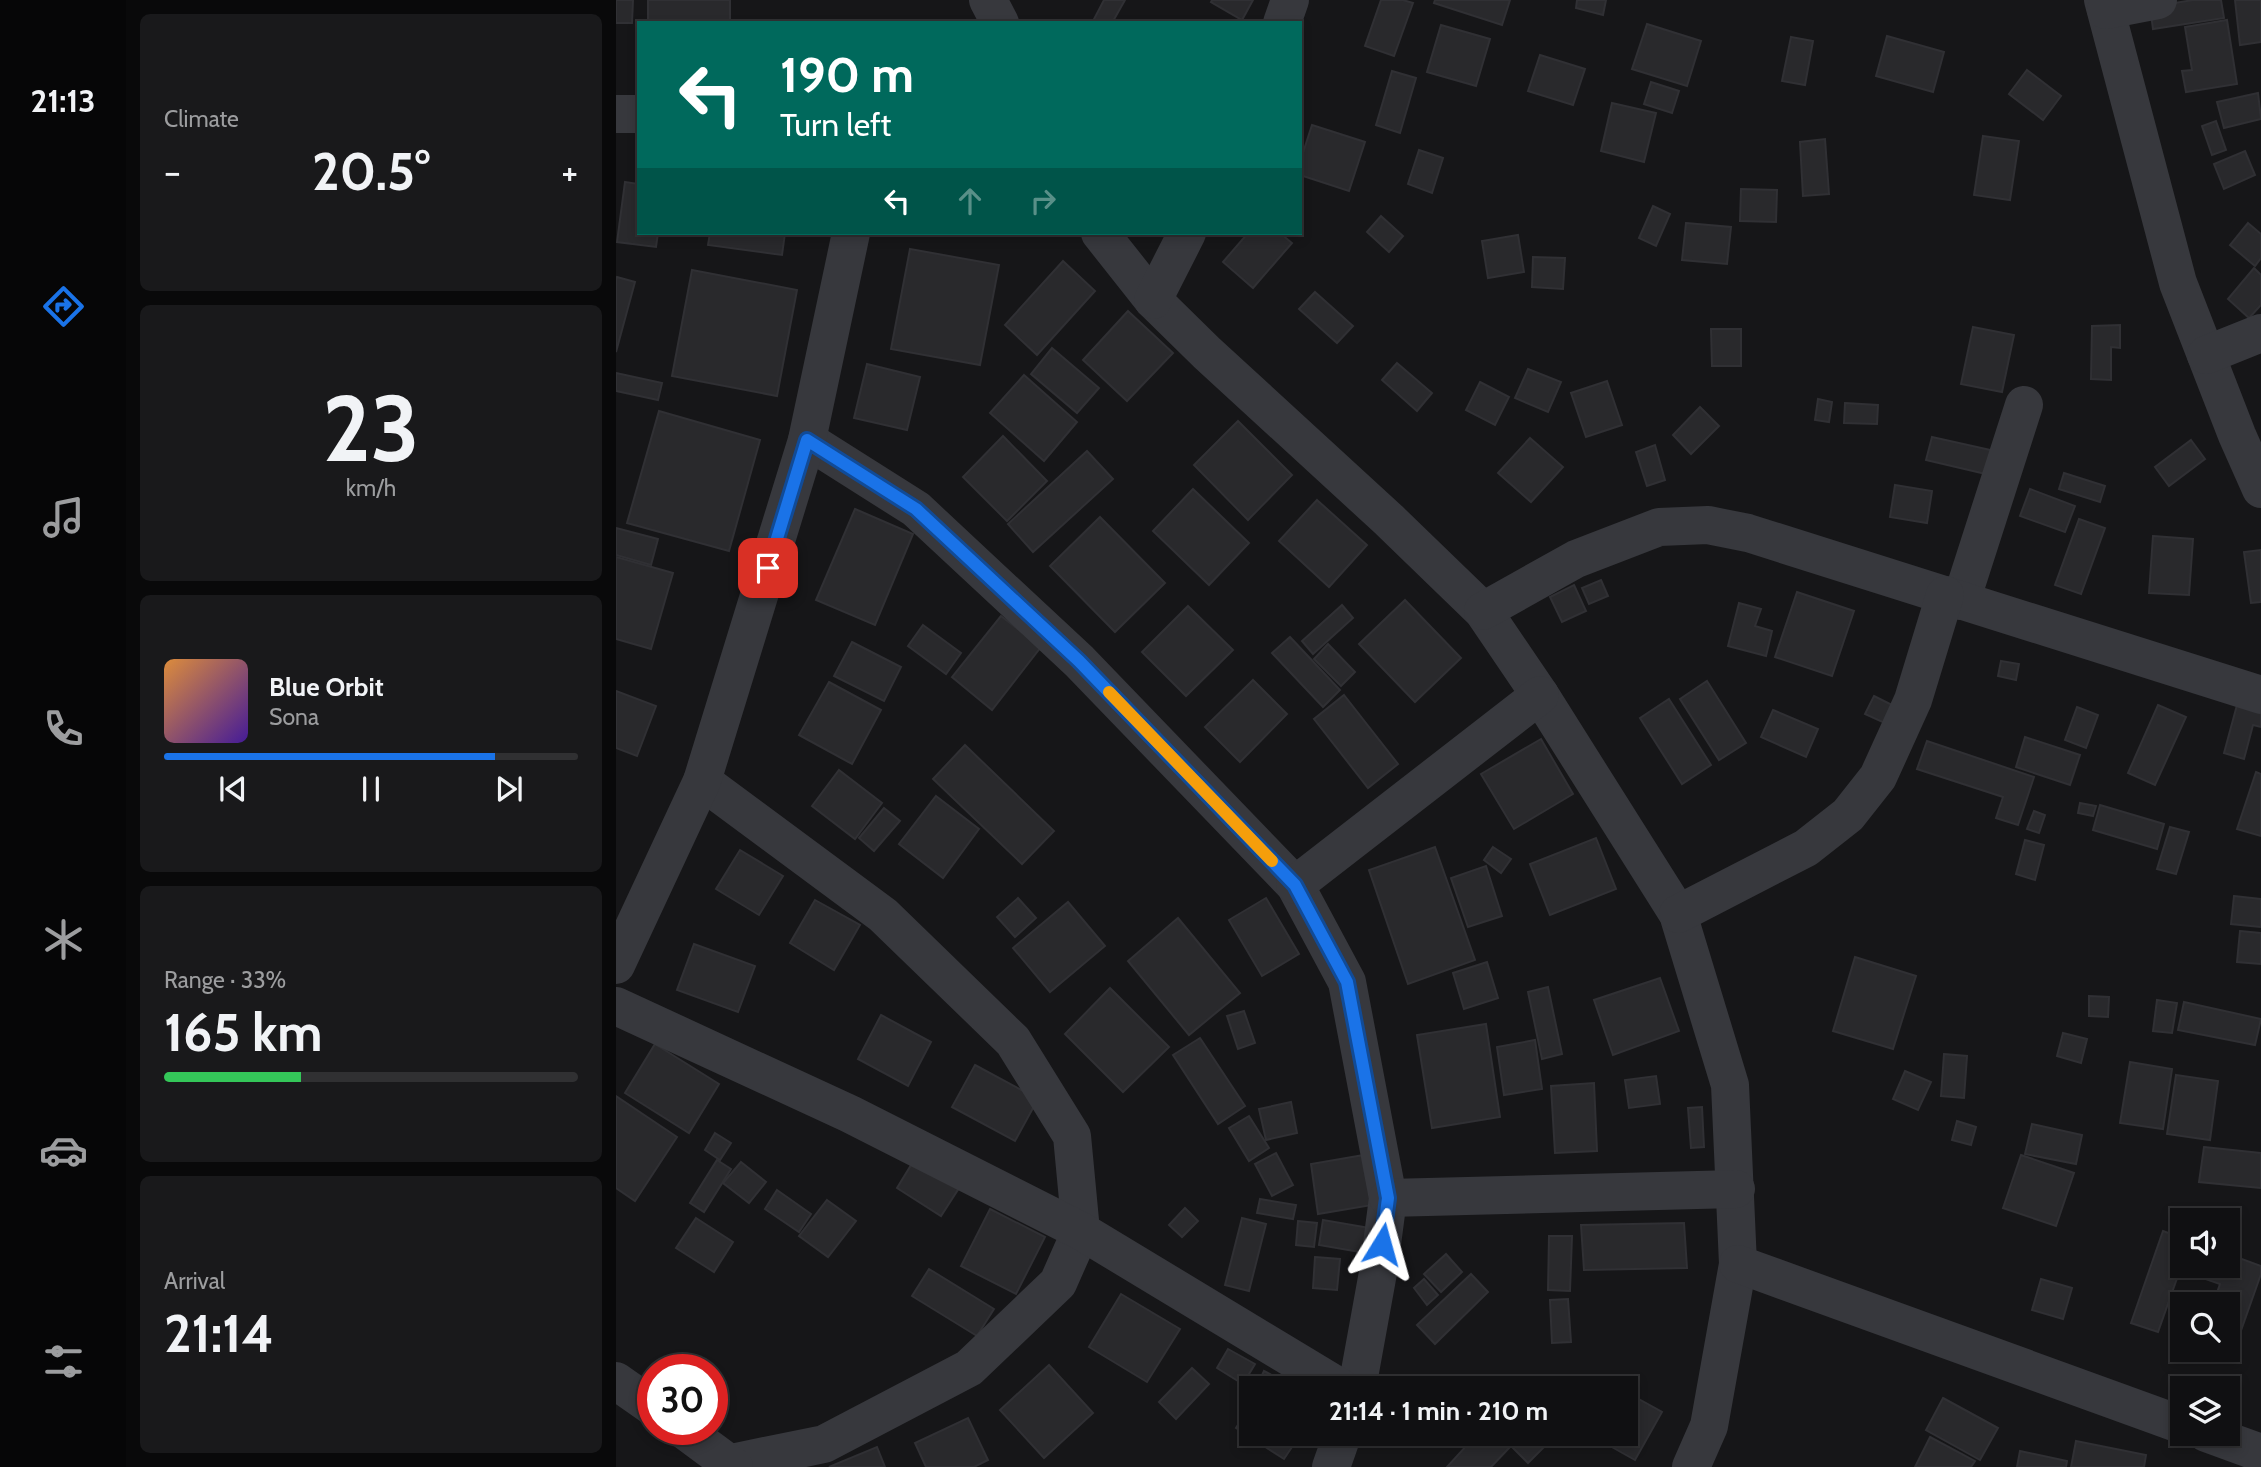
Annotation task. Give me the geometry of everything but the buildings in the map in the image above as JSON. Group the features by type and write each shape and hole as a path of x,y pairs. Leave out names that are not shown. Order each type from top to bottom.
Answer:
{"street":[{"path":"988,0 999,21"},
{"path":"1283,21 1290,0"},
{"path":"2158,0 2104,5 2178,283 2261,489"},
{"path":"616,114 637,114"},
{"path":"616,965 702,781 807,440 851,235"},
{"path":"1102,235 1153,300 1483,611 1540,695 1678,914 1730,1085 1738,1264 1709,1426 1691,1467"},
{"path":"1153,300 1185,235"},
{"path":"2206,355 2261,332"},
{"path":"1678,914 1806,848 1848,815 1878,777 1913,700 2024,405"},
{"path":"807,440 916,509 1079,661 1295,885 1347,982 1388,1198 1379,1267 1359,1376"},
{"path":"1483,611 1576,559 1659,527 1707,525 1748,533 2261,695"},
{"path":"1295,885 1540,695"},
{"path":"702,781 883,915 1013,1041 1072,1136 1081,1231 1058,1283 969,1368 824,1444 732,1465 705,1445"},
{"path":"616,1006 850,1114 1081,1231 1321,1376"},
{"path":"1388,1198 1735,1189"},
{"path":"1738,1264 2170,1421"},
{"path":"616,1381 637,1396"},
{"path":"2240,1445 2261,1453"},
{"path":"1331,1467 1338,1446"}],"slow traffic":[{"path":"1109,692 1272,861"}],"route":[{"path":"768,568 807,440 916,509 1079,661 1295,885 1347,982 1388,1198 1382,1244"}]}
